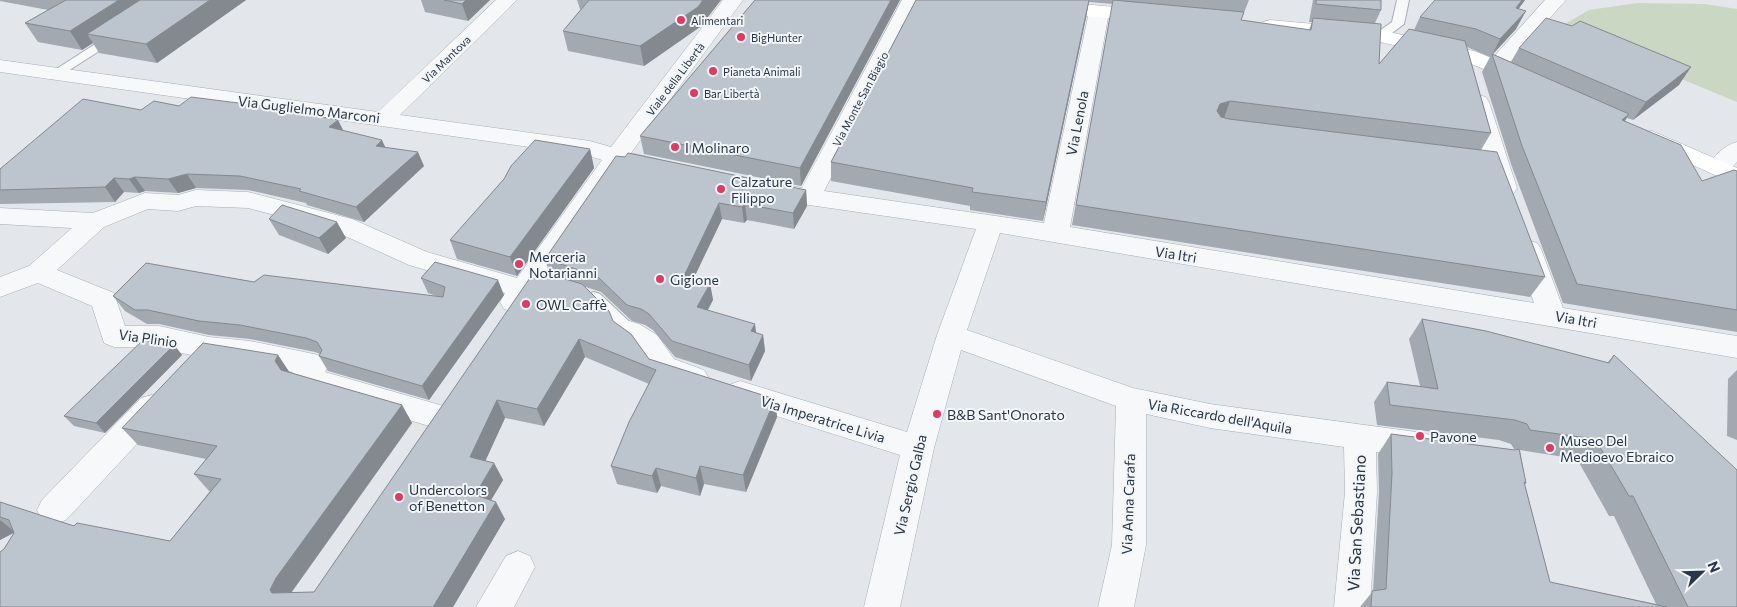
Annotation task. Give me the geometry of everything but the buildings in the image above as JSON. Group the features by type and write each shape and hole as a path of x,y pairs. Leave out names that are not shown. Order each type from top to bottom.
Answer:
{"street":[{"name":"Via Mantova","path":"385,118 507,0"},
{"name":"Viale della Libertà","path":"502,320 533,285 616,157 733,0"},
{"name":"Via Monte San Biagio","path":"808,197 912,0"},
{"path":"978,0 1009,1 1168,18"},
{"path":"1495,67 1556,0"},
{"name":"Via Lenola","path":"1057,235 1057,222 1099,12"},
{"path":"1248,25 1380,36 1467,55 1539,86"},
{"path":"1467,55 1467,66 1487,164 1517,222 1552,315"},
{"name":"Via Guglielmo Marconi","path":"0,66 53,75 385,118 590,148 616,157"},
{"path":"1638,131 1728,172 1737,149"},
{"path":"616,157 674,169"},
{"name":"Via Itri","path":"741,183 808,197 991,223 1737,346"},
{"path":"0,287 38,273 95,221 145,201 178,203 196,198 248,200 343,225 418,259 533,285"},
{"path":"0,216 95,221"},
{"name":"Via Sergio Galba","path":"882,607 918,448 951,336 991,223"},
{"name":"Via Plinio","path":"38,273 104,300 114,336 159,337 189,369 250,352 314,365 304,378 428,427 453,392"},
{"name":"Via Imperatrice Livia","path":"629,331 647,343 664,368 918,448"},
{"name":"Via Riccardo dell'Aquila","path":"951,336 1131,399 1210,416 1360,438 1453,449"},
{"path":"54,510 189,369"},
{"name":"Via Anna Carafa","path":"1116,607 1129,545 1131,399"},
{"name":"Via San Sebastiano","path":"1352,607 1361,492 1360,438"},
{"path":"494,607 518,567"}],"lane":[{"path":"1380,36 1398,24 1404,0"},
{"path":"53,75 128,27"},
{"path":"577,292 594,297 629,331"}],"green space":[{"path":"1637,3 1705,4 1737,9 1737,102 1558,28 1589,10"}],"place":[{"name":"Alimentari","path":"681,20"},
{"name":"BigHunter","path":"741,37"},
{"name":"Pianeta Animali","path":"713,71"},
{"name":"Bar Libertà","path":"694,93"},
{"name":"I Molinaro","path":"675,147"},
{"name":"Calzature Filippo","path":"721,189"},
{"name":"Merceria Notarianni","path":"519,264"},
{"name":"Gigione","path":"660,279"},
{"name":"OWL Caffè","path":"526,304"},
{"name":"B&B Sant'Onorato","path":"937,414"},
{"name":"Pavone","path":"1420,436"},
{"name":"Museo Del Medioevo Ebraico","path":"1550,448"},
{"name":"Undercolors of Benetton","path":"399,497"}]}
